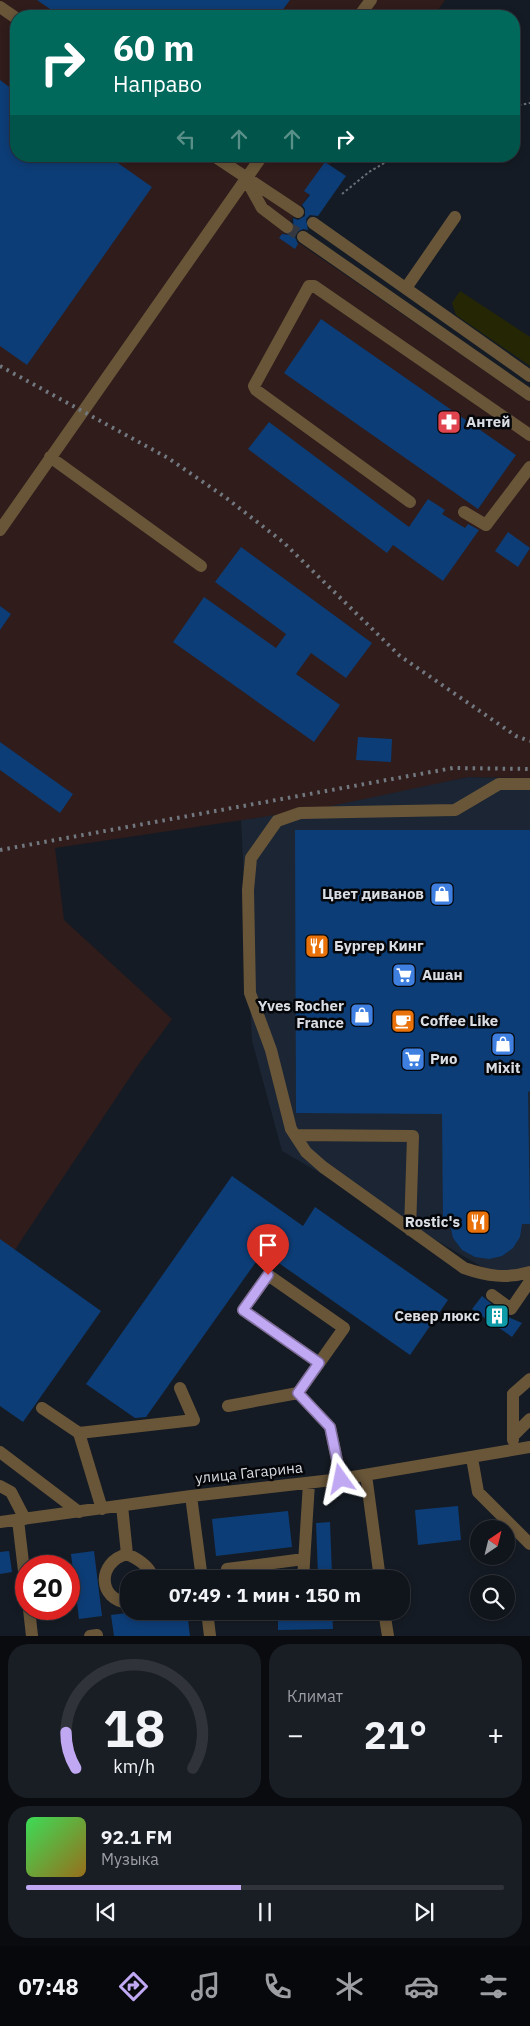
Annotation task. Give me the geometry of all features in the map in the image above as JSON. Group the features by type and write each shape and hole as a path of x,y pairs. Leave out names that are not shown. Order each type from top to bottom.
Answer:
{"street":[{"path":"222,162 298,212"},
{"path":"0,530 258,162"},
{"path":"246,179 262,208 287,226"},
{"path":"406,288 455,217"},
{"path":"313,223 530,376"},
{"path":"303,237 530,395"},
{"path":"410,502 256,390 254,386 309,286 314,286 530,435"},
{"path":"50,457 201,566"},
{"path":"464,512 486,525 530,467"},
{"path":"530,784 499,784 455,810 300,813 277,821 251,858 248,890 250,993 271,1050 291,1129 306,1152 323,1167 464,1268 486,1276 513,1277 530,1272"},
{"path":"295,1136 413,1136 410,1230"},
{"path":"228,1406 298,1393 344,1328 268,1275 243,1310 319,1363"},
{"path":"492,1295 511,1309 530,1281"},
{"path":"514,1450 514,1394 530,1379"},
{"path":"79,1433 194,1420 180,1388"},
{"path":"298,1393 330,1427 341,1479"},
{"path":"42,1408 79,1433 102,1509"},
{"path":"513,1436 530,1419"},
{"name":"улица Гагарина","path":"0,1522 191,1496 341,1479 530,1447"},
{"path":"0,1452 79,1512"},
{"path":"472,1458 478,1492 530,1544"},
{"path":"366,1475 379,1570"},
{"path":"303,1570 309,1483"},
{"path":"0,1486 11,1492 21,1520 24,1555"},
{"path":"191,1496 201,1570"},
{"path":"122,1506 127,1554"},
{"path":"120,1600 115,1599 109,1592 104,1576 112,1561 127,1554 138,1559 149,1570"},
{"path":"226,1569 304,1559"},
{"path":"30,1620 32,1636"},
{"path":"208,1620 210,1636"},
{"path":"385,1620 388,1636"}],"path":[{"path":"342,194 369,172 386,162"}],"shaded area":[{"path":"0,0 445,0 438,10 10,10 10,162 332,162 283,232 530,402 530,778 468,777 322,808 55,848 64,920 172,1019 136,1068 0,1272"},
{"name":"Рио","path":"468,777 530,778 530,1271 491,1272 282,1151 252,1041 241,820"}],"green space":[{"path":"460,291 530,337 530,366 456,315 452,303"}],"building":[{"path":"37,0 290,0 282,10 51,10"},
{"path":"0,80 10,88 10,162 117,162 152,187 27,365 0,346"},
{"path":"325,162 346,176 318,216 310,215 306,219 308,230 303,229 297,232 295,237 298,244 295,249 279,238 282,234 290,235 294,231 293,218 298,220 305,216 305,209 302,205 310,195 304,191"},
{"path":"321,319 516,455 478,509 284,373"},
{"path":"269,422 409,527 428,499 445,510 442,514 465,528 468,524 479,530 443,581 393,545 387,553 248,449"},
{"path":"508,532 530,548 518,567 495,551"},
{"path":"241,547 372,643 346,678 311,653 296,674 340,705 314,742 173,642 204,597 276,648 286,634 215,582"},
{"path":"0,606 11,614 0,630"},
{"path":"358,737 392,739 391,762 356,760"},
{"path":"0,742 73,794 60,813 0,770"},
{"name":"Рио","path":"295,830 530,830 530,1091 528,1092 530,1224 522,1224 520,1237 513,1248 502,1256 489,1259 475,1257 462,1250 453,1238 450,1224 443,1225 442,1114 296,1113"},
{"path":"232,1176 303,1226 315,1207 448,1300 410,1355 263,1252 146,1417 135,1418 86,1384"},
{"path":"0,1239 101,1311 23,1422 0,1406"},
{"name":"Север люкс","path":"482,1296 506,1316 522,1323 512,1337 472,1309"},
{"path":"458,1506 461,1540 418,1545 415,1510"},
{"path":"288,1511 292,1547 216,1556 212,1519"},
{"path":"330,1522 332,1570 318,1570 316,1523"},
{"path":"9,1551 12,1572 0,1574 0,1552"},
{"path":"94,1551 102,1616 80,1619 80,1555 71,1554"},
{"path":"120,1614 120,1620 188,1620 190,1636 114,1636 111,1615"},
{"path":"278,1620 332,1620 333,1629 278,1630"}],"tunnel":[{"path":"287,227 303,237"}],"railway":[{"path":"0,366 168,458 225,497 283,542 400,656 516,736 530,741"},
{"path":"0,850 453,768 530,769"}],"place":[{"name":"Антей","path":"449,422"},
{"name":"Цвет диванов","path":"442,894"},
{"name":"Бургер Кинг","path":"317,946"},
{"name":"Ашан","path":"404,975"},
{"name":"Yves Rocher France","path":"362,1015"},
{"name":"Coffee Like","path":"403,1021"},
{"name":"Mixit","path":"503,1044"},
{"name":"Рио","path":"413,1059"},
{"name":"Rostic's","path":"478,1222"},
{"name":"Север люкс","path":"497,1316"}],"route":[{"path":"268,1275 243,1310 319,1363 298,1393 330,1427 341,1479"}]}
